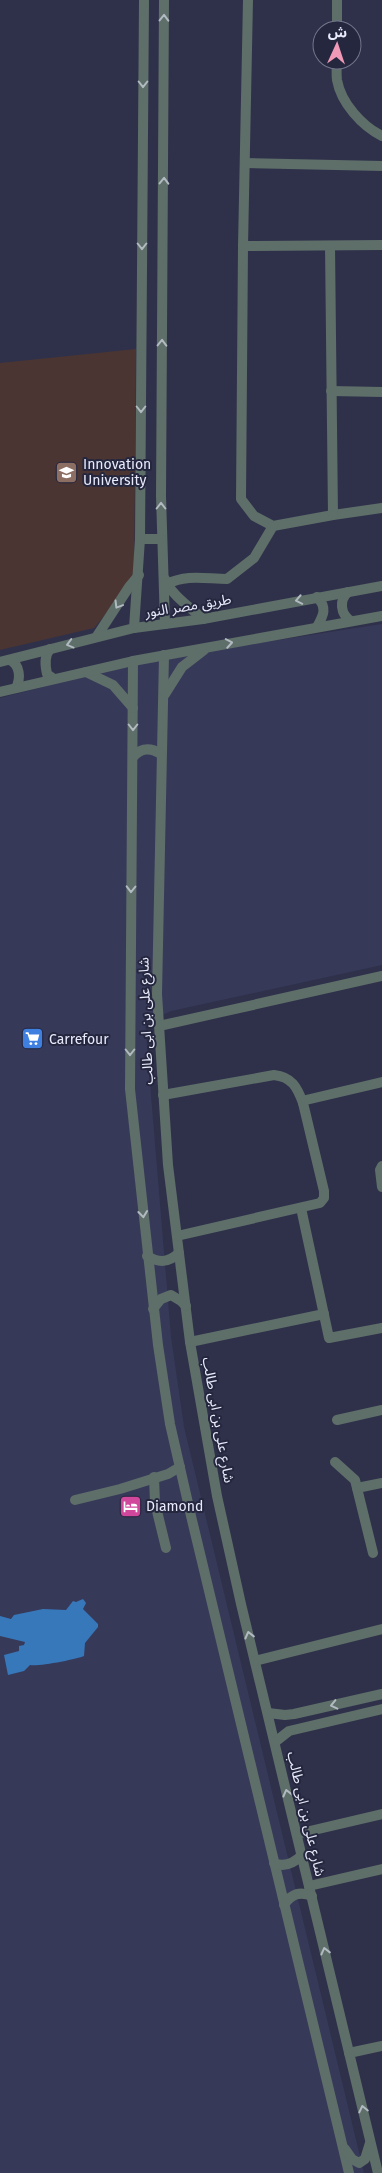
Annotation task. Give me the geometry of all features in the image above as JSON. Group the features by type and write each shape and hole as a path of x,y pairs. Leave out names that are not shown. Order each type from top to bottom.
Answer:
{"street":[{"path":"134,628 140,539 144,0"},
{"path":"164,0 161,539 165,624"},
{"path":"248,0 243,246 241,499 248,511 273,526 333,514 382,508"},
{"path":"337,0 337,20"},
{"path":"337,70 337,80 346,102 360,119 382,136"},
{"path":"245,163 382,166"},
{"path":"243,246 382,245"},
{"path":"330,246 333,514"},
{"path":"331,391 382,392"},
{"path":"167,584 179,578 191,577 227,579 254,558 273,526"},
{"path":"140,539 161,539"},
{"path":"163,572 167,584 203,619"},
{"path":"97,636 139,574"},
{"name":"طريق مصر النور","path":"5,661 134,628 203,619 382,586"},
{"path":"348,592 342,604 344,614 351,621"},
{"path":"316,627 324,614 324,604 317,597"},
{"path":"0,692 133,661 382,616"},
{"path":"164,698 168,687 182,667 210,647"},
{"path":"50,649 46,656 47,674 54,679"},
{"name":"شارع على بن ابى طالب","path":"164,655 164,698 160,754 159,1026 168,1165 190,1342 217,1496 378,2173"},
{"path":"5,661 16,665 19,680 16,688"},
{"name":"شارع على بن ابى طالب","path":"133,661 130,1089 153,1309 170,1424 349,2173"},
{"path":"85,672 113,685 133,708"},
{"path":"133,756 143,749 155,750 160,754"},
{"path":"159,1026 382,976"},
{"path":"163,1095 274,1075 284,1076 291,1080 298,1089 303,1103 324,1198 320,1204 177,1236"},
{"path":"303,1103 306,1100 382,1082"},
{"path":"382,1166 380,1170 382,1187"},
{"path":"301,1208 329,1338 382,1328"},
{"path":"147,1256 162,1262 168,1261 179,1253"},
{"path":"153,1309 161,1299 170,1295 182,1301 186,1306"},
{"path":"190,1342 324,1314"},
{"path":"337,1420 382,1410"},
{"path":"335,1462 355,1480 377,1554"},
{"path":"75,1500 120,1489 180,1467"},
{"path":"154,1477 155,1503 166,1548"},
{"path":"357,1488 382,1482"},
{"path":"255,1661 382,1629"},
{"path":"268,1714 294,1714 382,1694"},
{"path":"275,1742 289,1732 382,1710"},
{"path":"297,1834 382,1814"},
{"path":"274,1862 287,1864 302,1855"},
{"path":"284,1905 295,1894 382,1869"},
{"path":"350,2053 382,2046"},
{"path":"342,2144 352,2159 359,2163 365,2159 370,2140"}],"shaded area":[{"name":"Innovation University","path":"136,349 134,581 94,628 0,650 0,363"},
{"path":"382,624 382,965 171,1011 145,1023 171,1337 184,1427 364,2173 0,2173 0,698 148,660"}],"water":[{"path":"83,1599 86,1603 83,1609 98,1624 98,1627 85,1643 84,1656 41,1665 30,1665 24,1671 8,1675 4,1655 19,1651 19,1646 24,1645 25,1642 0,1636 0,1616 11,1619 14,1615 43,1609 66,1610 73,1601 76,1602"}],"place":[{"name":"Innovation University","path":"67,472"},
{"name":"Carrefour","path":"33,1039"},
{"name":"Diamond","path":"130,1506"}]}
